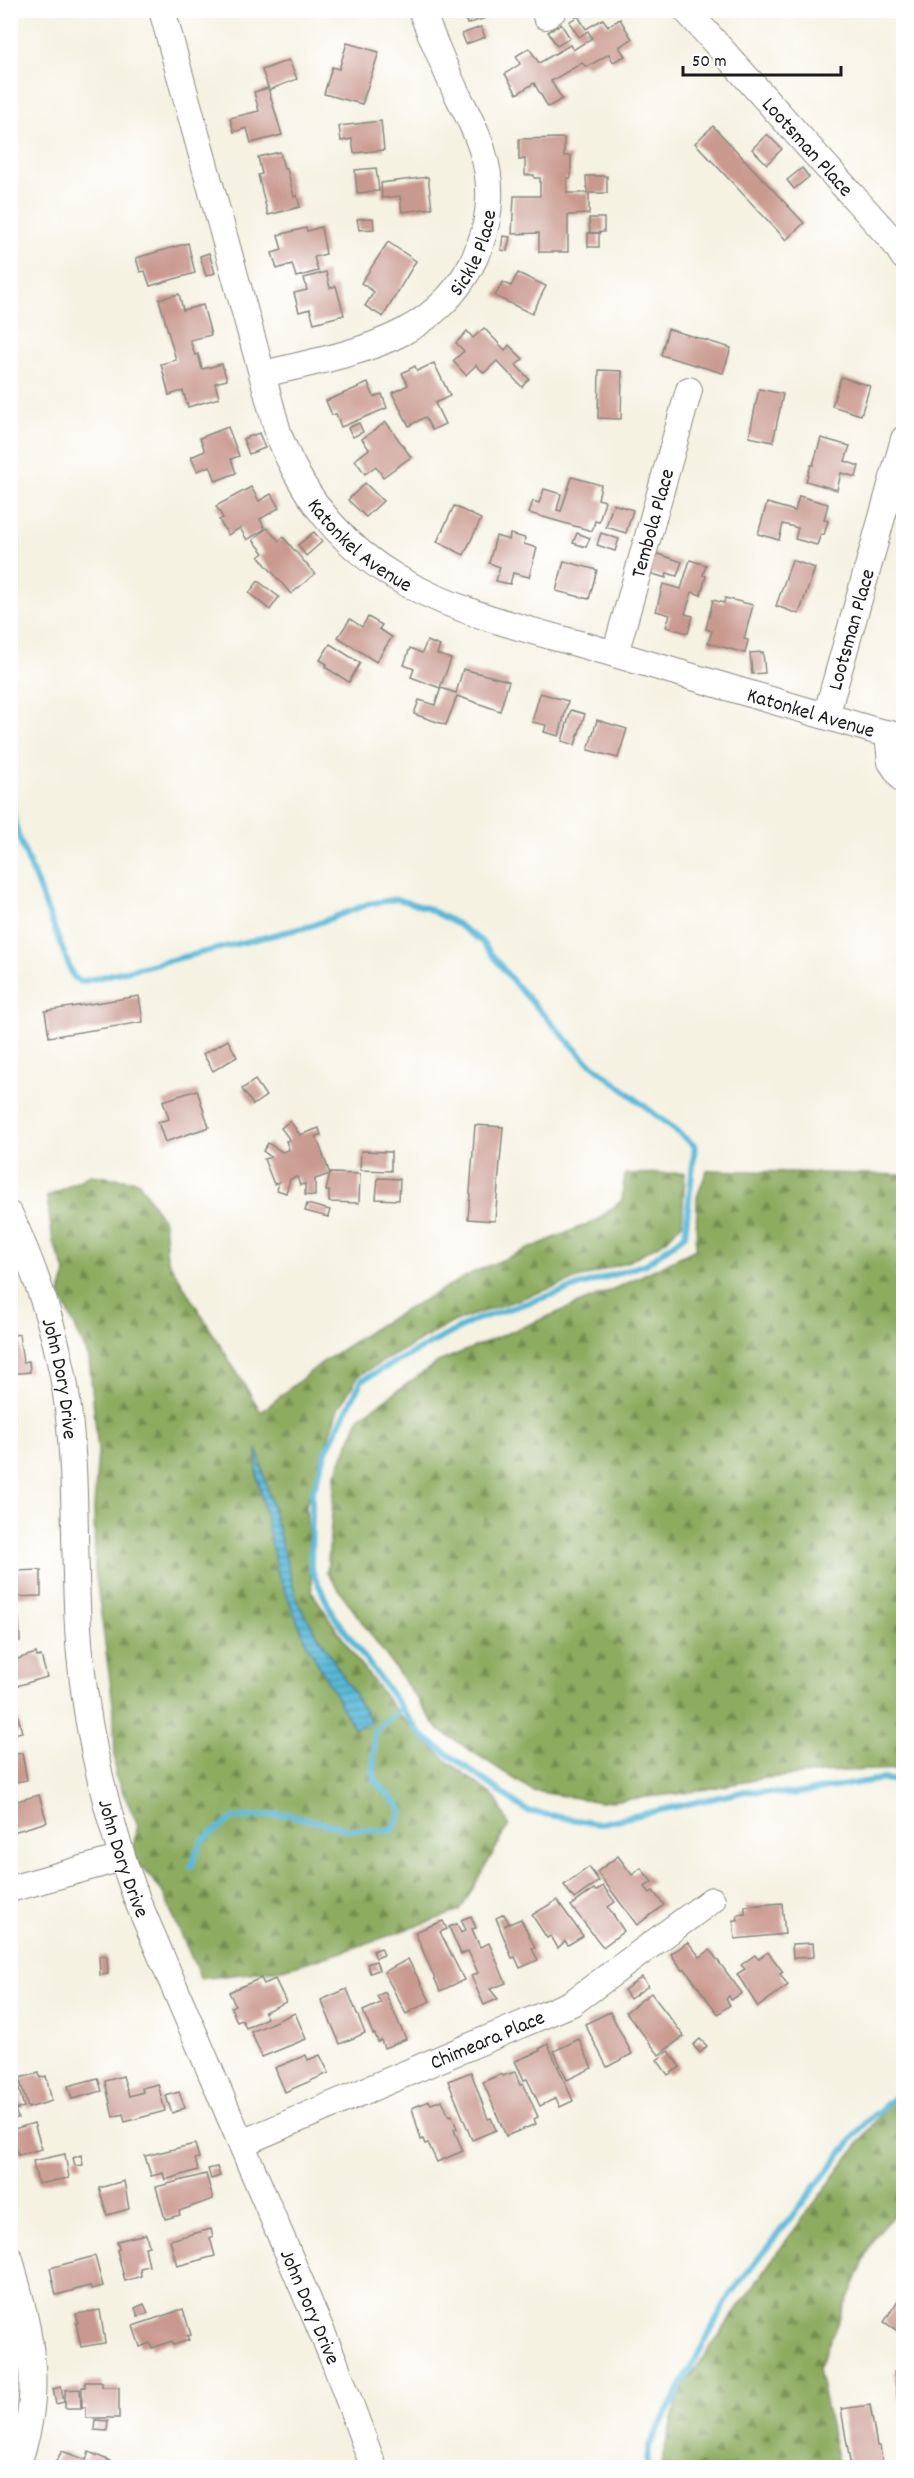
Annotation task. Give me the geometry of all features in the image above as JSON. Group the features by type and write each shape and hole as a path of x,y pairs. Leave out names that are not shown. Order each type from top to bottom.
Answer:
{"street":[{"name":"Katonkel Avenue","path":"162,10 272,413 288,456 320,508 353,546 416,590 487,618 896,735"},
{"name":"Sickle Place","path":"263,374 345,354 404,333 432,315 450,298 469,271 477,253 487,218 488,170 476,134 441,60 421,10"},
{"name":"Lootsman Place","path":"693,13 894,242 903,257"},
{"name":"Tembola Place","path":"615,654 689,390"},
{"name":"Lootsman Place","path":"826,716 903,439"},
{"path":"896,735 891,762 903,782"},
{"name":"John Dory Drive","path":"10,1215 28,1254 46,1305 65,1389 70,1437 83,1680 100,1781 122,1858 138,1902 352,2403 374,2468"},
{"path":"10,1889 122,1858"},
{"name":"Chimeara Place","path":"242,2143 572,2003 712,1900"},
{"path":"11,2259 30,2334 33,2376 30,2423 16,2468"}],"green space":[{"path":"707,1170 903,1175 903,1769 842,1771 766,1778 685,1793 601,1802 533,1791 439,1730 327,1573 335,1476 359,1418 438,1362 612,1290 696,1249 697,1197"},
{"path":"685,1173 682,1223 666,1241 627,1262 453,1322 359,1375 338,1409 306,1505 312,1592 357,1660 400,1716 445,1759 496,1798 509,1825 460,1911 336,1954 282,1969 201,1979 161,1889 131,1856 138,1825 115,1775 114,1711 95,1569 94,1508 98,1451 89,1358 60,1294 66,1273 53,1242 47,1197 90,1175 138,1181 164,1222 167,1259 261,1412 321,1363 379,1325 474,1272 599,1219 622,1200 625,1174"},
{"path":"903,2084 903,2204 874,2237 818,2369 839,2467 660,2467 679,2392 771,2261"}],"water":[{"path":"257,1448 297,1601 372,1723 354,1728 307,1644 278,1574 257,1475"}],"building":[{"path":"463,10 491,10 492,16 467,24"},
{"path":"578,16 586,29 603,19 608,26 620,19 632,39 619,47 625,56 613,62 609,54 587,67 582,63 551,81 562,99 548,107 534,83 517,94 505,74 520,64 516,56 529,48 539,63 570,45 573,50 592,38 588,31 579,37 569,22"},
{"path":"561,24 570,38 557,46 548,32"},
{"path":"481,27 485,37 466,44 462,34"},
{"path":"347,43 379,52 362,104 324,94 332,67 339,69"},
{"path":"289,60 297,79 269,90 262,70"},
{"path":"268,88 282,135 251,143 247,128 234,132 230,118 259,111 254,92"},
{"path":"381,121 384,150 354,153 352,139 341,141 339,126"},
{"path":"713,126 804,223 786,240 695,143"},
{"path":"767,134 782,149 767,164 752,149"},
{"path":"564,138 564,156 571,156 571,178 567,178 567,193 587,193 586,176 607,176 607,193 589,193 589,214 568,215 568,252 539,252 539,233 512,234 514,196 540,196 540,178 525,175 525,159 519,160 519,139"},
{"path":"280,152 284,169 287,168 294,197 297,195 300,207 268,215 258,175 262,174 258,157"},
{"path":"376,168 379,191 357,193 355,170"},
{"path":"802,168 809,177 794,189 787,180"},
{"path":"428,177 432,208 402,212 400,196 382,198 381,183"},
{"path":"373,218 374,229 359,230 357,219"},
{"path":"589,218 604,218 604,232 590,233"},
{"path":"321,227 326,254 314,257 318,271 296,277 292,264 277,269 272,253 282,250 278,235"},
{"path":"588,233 599,233 599,247 588,247"},
{"path":"503,236 510,237 507,251 501,250"},
{"path":"388,242 416,261 383,317 365,306 374,292 361,283"},
{"path":"188,243 195,273 150,286 145,271 140,272 136,258"},
{"path":"209,253 215,273 206,276 200,256"},
{"path":"326,272 330,288 336,286 344,315 314,323 310,309 299,312 294,293 307,290 304,278"},
{"path":"518,273 546,286 532,314 495,296 503,282 511,286"},
{"path":"179,294 183,310 203,305 211,335 190,340 195,355 198,354 202,369 222,364 227,380 215,383 219,398 188,407 183,391 169,395 161,364 176,360 159,299"},
{"path":"484,328 505,350 509,345 523,359 516,365 529,379 522,387 497,361 484,373 476,365 466,375 453,361 464,351 456,343 467,331 473,338"},
{"path":"668,329 731,348 723,373 661,355"},
{"path":"434,363 450,396 435,403 445,424 432,430 425,417 409,426 392,393 408,385 402,373 415,366 417,371"},
{"path":"599,370 622,371 621,419 598,418"},
{"path":"841,377 870,386 861,415 832,406"},
{"path":"368,383 374,397 382,394 387,408 341,427 336,414 332,415 326,401"},
{"path":"759,389 783,394 773,442 749,437"},
{"path":"386,422 411,457 383,477 376,466 365,474 355,460 369,449 362,439"},
{"path":"359,423 363,432 353,437 348,428"},
{"path":"228,427 239,456 231,459 236,473 216,481 210,466 197,471 191,457 205,451 200,438"},
{"path":"259,433 265,448 249,454 243,439"},
{"path":"821,438 850,446 845,461 859,466 856,477 841,473 837,490 806,481"},
{"path":"572,477 601,485 598,499 605,501 599,522 595,521 592,531 529,513 533,501 539,503 544,489 561,494 557,510 561,511"},
{"path":"365,483 383,501 366,517 348,500"},
{"path":"251,487 259,501 271,494 279,508 260,519 265,529 247,540 240,528 228,535 219,520 223,518 216,506"},
{"path":"799,496 828,504 824,520 828,521 824,535 821,534 817,545 795,539 798,528 783,524 779,540 758,534 767,503 795,511"},
{"path":"613,504 633,510 626,533 606,527"},
{"path":"454,506 481,519 464,555 437,542"},
{"path":"267,528 279,541 283,537 315,574 291,594 259,557 264,553 253,540"},
{"path":"314,532 322,542 306,556 298,545"},
{"path":"577,533 590,538 586,547 573,543"},
{"path":"601,533 619,539 615,551 597,545"},
{"path":"510,534 525,538 524,544 537,548 529,577 513,573 510,584 496,581 500,567 489,563 496,536 509,540"},
{"path":"652,552 682,562 677,576 667,573 666,578 646,572"},
{"path":"690,560 706,565 703,575 706,576 701,595 692,592 685,614 693,616 688,633 666,627 670,615 656,611 663,584 681,589"},
{"path":"792,560 815,568 799,614 776,606"},
{"path":"564,561 597,570 589,599 556,591"},
{"path":"258,581 279,597 270,610 249,593"},
{"path":"725,598 753,605 744,639 748,640 745,653 708,643 712,631 706,629 713,600 724,603"},
{"path":"368,617 382,625 379,629 392,637 376,662 338,637 350,619 362,627"},
{"path":"427,641 440,646 437,654 451,659 440,688 411,677 414,669 404,665 410,648 422,653"},
{"path":"330,644 360,663 349,682 325,667 327,664 320,660"},
{"path":"763,652 765,673 752,674 750,653"},
{"path":"463,669 509,681 500,711 457,696 446,725 414,714 419,700 435,705 441,688 456,693"},
{"path":"540,693 568,701 559,736 544,732 546,725 532,722"},
{"path":"571,710 585,714 575,745 562,741"},
{"path":"597,720 627,729 618,758 588,750"},
{"path":"139,996 143,1022 49,1037 45,1011"},
{"path":"228,1040 237,1057 213,1071 203,1054"},
{"path":"255,1080 266,1096 253,1105 242,1089"},
{"path":"197,1090 209,1127 165,1142 158,1122 169,1119 163,1101"},
{"path":"290,1121 300,1135 319,1128 321,1135 316,1136 330,1174 315,1179 315,1196 305,1195 305,1184 300,1185 297,1177 290,1179 286,1193 277,1190 279,1182 274,1184 264,1159 271,1157 263,1151 268,1143 282,1152 289,1150 286,1141 290,1140 281,1128"},
{"path":"475,1125 503,1127 495,1221 468,1219"},
{"path":"361,1151 391,1152 391,1171 360,1170"},
{"path":"330,1173 360,1174 359,1203 329,1202 329,1191 326,1191"},
{"path":"378,1178 400,1179 399,1200 376,1199"},
{"path":"307,1204 330,1210 328,1217 305,1211"},
{"path":"19,1334 23,1362 29,1361 30,1372 10,1374 10,1336"},
{"path":"10,1562 13,1562 14,1571 41,1570 41,1596 10,1597"},
{"path":"19,1618 20,1641 10,1642 10,1619"},
{"path":"36,1653 37,1657 41,1656 47,1677 10,1688 10,1663"},
{"path":"16,1709 22,1732 10,1735 10,1710"},
{"path":"22,1753 27,1780 10,1783 10,1755"},
{"path":"39,1795 47,1822 13,1832 10,1803"},
{"path":"618,1856 632,1875 641,1868 652,1882 645,1887 650,1893 653,1891 664,1905 637,1925 597,1872"},
{"path":"589,1867 599,1881 574,1899 564,1885"},
{"path":"603,1886 615,1902 608,1907 624,1931 603,1947 571,1906 594,1889 596,1891"},
{"path":"557,1900 583,1936 568,1945 565,1941 558,1948 551,1936 547,1938 532,1915"},
{"path":"782,1903 785,1934 735,1939 733,1920 738,1920 737,1915 745,1914 745,1906"},
{"path":"504,1914 509,1923 504,1926 521,1919 535,1948 532,1949 538,1960 520,1968 515,1957 512,1958 496,1918"},
{"path":"471,1916 476,1928 472,1929 480,1947 489,1943 506,1983 490,1989 498,1999 484,2005 471,1976 478,1973 468,1951 461,1954 449,1927 457,1924 461,1933 466,1930 461,1920"},
{"path":"443,1921 447,1929 440,1932 464,1980 440,1991 415,1932"},
{"path":"688,1942 700,1957 710,1950 742,1993 731,2000 729,1996 726,1999 730,2005 718,2014 671,1954"},
{"path":"813,1943 814,1957 793,1958 792,1944"},
{"path":"381,1948 384,1955 376,1958 373,1951"},
{"path":"768,1952 783,1972 780,1974 788,1985 758,2007 737,1974 745,1969 741,1965 755,1955 758,1959"},
{"path":"99,1956 107,1956 108,1974 100,1975"},
{"path":"408,1959 430,2001 406,2014 384,1972"},
{"path":"376,1961 379,1970 370,1973 367,1964"},
{"path":"642,1977 648,1986 630,1999 624,1990"},
{"path":"261,1978 264,1984 275,1979 286,2002 264,2012 267,2018 246,2028 242,2020 237,2022 231,2007 235,2005 229,1992"},
{"path":"347,1989 365,2033 340,2044 321,2000"},
{"path":"385,1992 406,2039 384,2048 381,2040 378,2042 373,2034 363,2011 381,2003 377,1996"},
{"path":"651,1993 684,2036 659,2055 626,2012"},
{"path":"610,2012 632,2054 607,2067 585,2024"},
{"path":"295,2013 306,2039 262,2057 251,2032"},
{"path":"579,2039 592,2068 567,2080 554,2051"},
{"path":"700,2039 707,2046 700,2053 693,2045"},
{"path":"548,2044 573,2101 560,2107 556,2098 540,2106 515,2061 540,2051 539,2049"},
{"path":"669,2051 680,2067 668,2075 657,2060"},
{"path":"306,2055 308,2060 320,2055 329,2073 285,2092 275,2068"},
{"path":"13,2068 24,2107 15,2110 18,2118 10,2120 10,2069"},
{"path":"471,2072 488,2119 491,2118 496,2130 472,2140 448,2081"},
{"path":"515,2072 520,2085 523,2083 538,2117 534,2119 536,2124 506,2136 483,2082 501,2074 503,2076"},
{"path":"39,2073 40,2078 46,2076 52,2101 28,2108 19,2078"},
{"path":"123,2076 129,2096 143,2092 142,2088 158,2084 165,2111 125,2122 123,2114 113,2117 105,2081"},
{"path":"98,2078 102,2091 72,2099 68,2086"},
{"path":"179,2092 185,2108 172,2113 166,2096"},
{"path":"442,2100 449,2116 452,2115 457,2129 454,2130 463,2151 437,2162 428,2143 425,2144 423,2139 421,2140 412,2108 429,2101 431,2104"},
{"path":"34,2123 42,2149 18,2155 11,2130"},
{"path":"195,2144 199,2158 195,2159 198,2170 165,2180 163,2173 151,2176 145,2156"},
{"path":"65,2154 69,2178 38,2184 33,2161"},
{"path":"81,2155 83,2165 75,2166 73,2158"},
{"path":"217,2167 220,2176 211,2179 208,2169"},
{"path":"206,2174 213,2199 179,2211 180,2215 165,2219 156,2187"},
{"path":"124,2181 129,2209 107,2215 99,2188"},
{"path":"211,2229 213,2237 210,2238 215,2256 177,2266 170,2240"},
{"path":"146,2234 149,2246 145,2247 149,2266 140,2268 141,2276 125,2281 117,2241"},
{"path":"95,2256 103,2286 91,2289 90,2286 56,2295 50,2268"},
{"path":"902,2294 904,2295 904,2335 884,2322"},
{"path":"144,2304 148,2313 138,2316 135,2308"},
{"path":"183,2309 191,2335 187,2336 189,2340 173,2345 172,2341 152,2348 150,2343 140,2347 133,2326"},
{"path":"100,2310 105,2343 81,2347 76,2314"},
{"path":"904,2370 904,2398 898,2399 894,2372"},
{"path":"85,2382 102,2382 102,2387 119,2387 119,2418 86,2418 86,2407 82,2407 82,2387 85,2387"},
{"path":"61,2387 64,2402 56,2404 53,2389"},
{"path":"80,2389 81,2408 65,2408 65,2390"},
{"path":"870,2405 883,2468 851,2468 841,2409"},
{"path":"95,2420 108,2421 107,2431 94,2430"},
{"path":"62,2451 86,2460 89,2452 110,2461 107,2468 52,2468"}],"waterway":[{"path":"10,802 18,835 73,976 80,982 311,926 368,904 397,899 427,908 457,924 481,941 517,986 584,1058 695,1146 685,1235 646,1264 475,1320 362,1380 327,1449 312,1494 311,1568 332,1613 421,1735 527,1811 598,1824 746,1791 793,1794 882,1779 904,1782"},
{"path":"191,1867 202,1840 233,1818 286,1814 347,1829 392,1831 403,1810 374,1779 374,1731 401,1708"},
{"path":"646,2468 649,2446 729,2296 866,2122 904,2089"}]}
